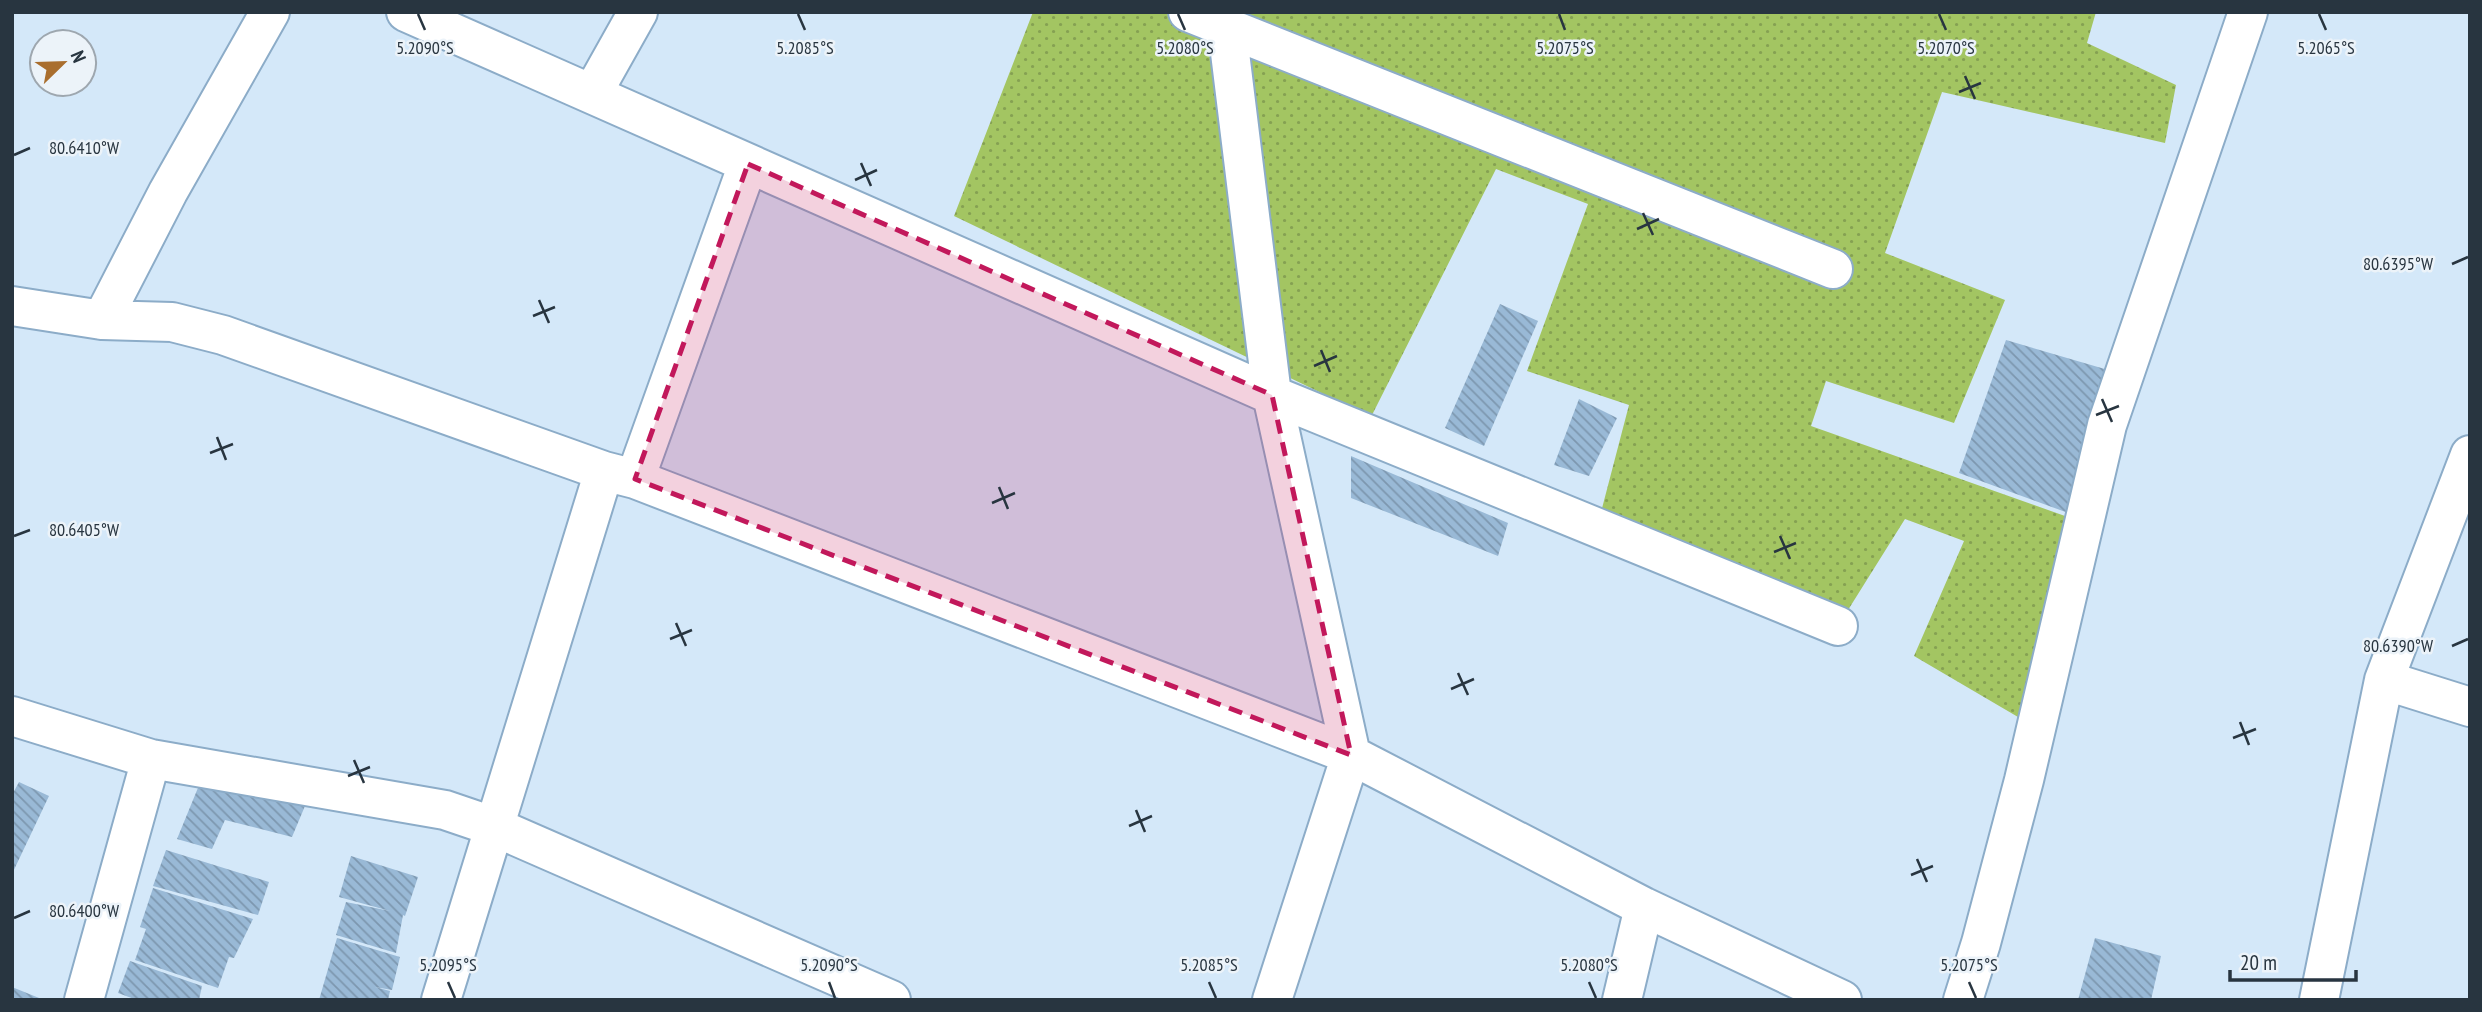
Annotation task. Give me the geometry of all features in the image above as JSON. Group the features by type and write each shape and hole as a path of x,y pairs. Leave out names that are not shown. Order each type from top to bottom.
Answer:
{"street":[{"path":"102,320 168,192 270,12"},
{"path":"406,12 1272,395 1838,626"},
{"path":"592,94 638,12"},
{"path":"1188,12 1226,21 1833,269"},
{"path":"1963,1000 1981,943 2024,780 2107,425 2248,12"},
{"path":"1226,21 1272,395 1351,755 1272,1000"},
{"path":"441,1000 495,827 620,475 748,164"},
{"path":"12,306 102,320 172,322 223,335 620,475 1351,755 1644,908 1842,1000"},
{"path":"2319,1000 2384,680 2470,455"},
{"path":"2384,680 2470,707"},
{"path":"12,716 151,759 445,810 495,827 891,1000"},
{"path":"85,1000 151,759"},
{"path":"1622,1000 1644,908"}],"highlighted area":[{"path":"748,164 1272,395 1351,755 1150,678 635,479"}],"green space":[{"path":"1033,12 2096,12 2087,43 2176,85 2165,143 1942,92 1885,253 2005,300 1954,423 1826,381 1811,426 2065,516 2018,717 1914,656 1964,541 1905,519 1838,626 1600,516 1629,405 1527,371 1588,204 1496,169 1371,417 954,216"}],"building":[{"path":"1500,304 1538,321 1484,446 1445,428"},
{"path":"2006,340 2115,372 2071,514 1959,473"},
{"path":"1579,399 1617,418 1589,476 1554,465"},
{"path":"1351,456 1508,523 1498,556 1351,498"},
{"path":"202,778 305,806 292,837 225,820 212,849 177,839"},
{"path":"19,782 49,796 12,874 12,795"},
{"path":"166,850 269,882 258,915 153,886"},
{"path":"351,856 418,877 405,916 403,915 396,953 336,935 346,902 390,911 339,897"},
{"path":"153,888 253,919 234,958 229,957 218,988 135,960 146,929 140,927"},
{"path":"337,938 400,957 392,990 375,987 390,991 388,1000 319,1000"},
{"path":"2095,938 2161,956 2151,1000 2078,1000"},
{"path":"130,961 202,986 199,1000 137,1000 118,993"},
{"path":"12,987 44,1000 12,1000"}]}
